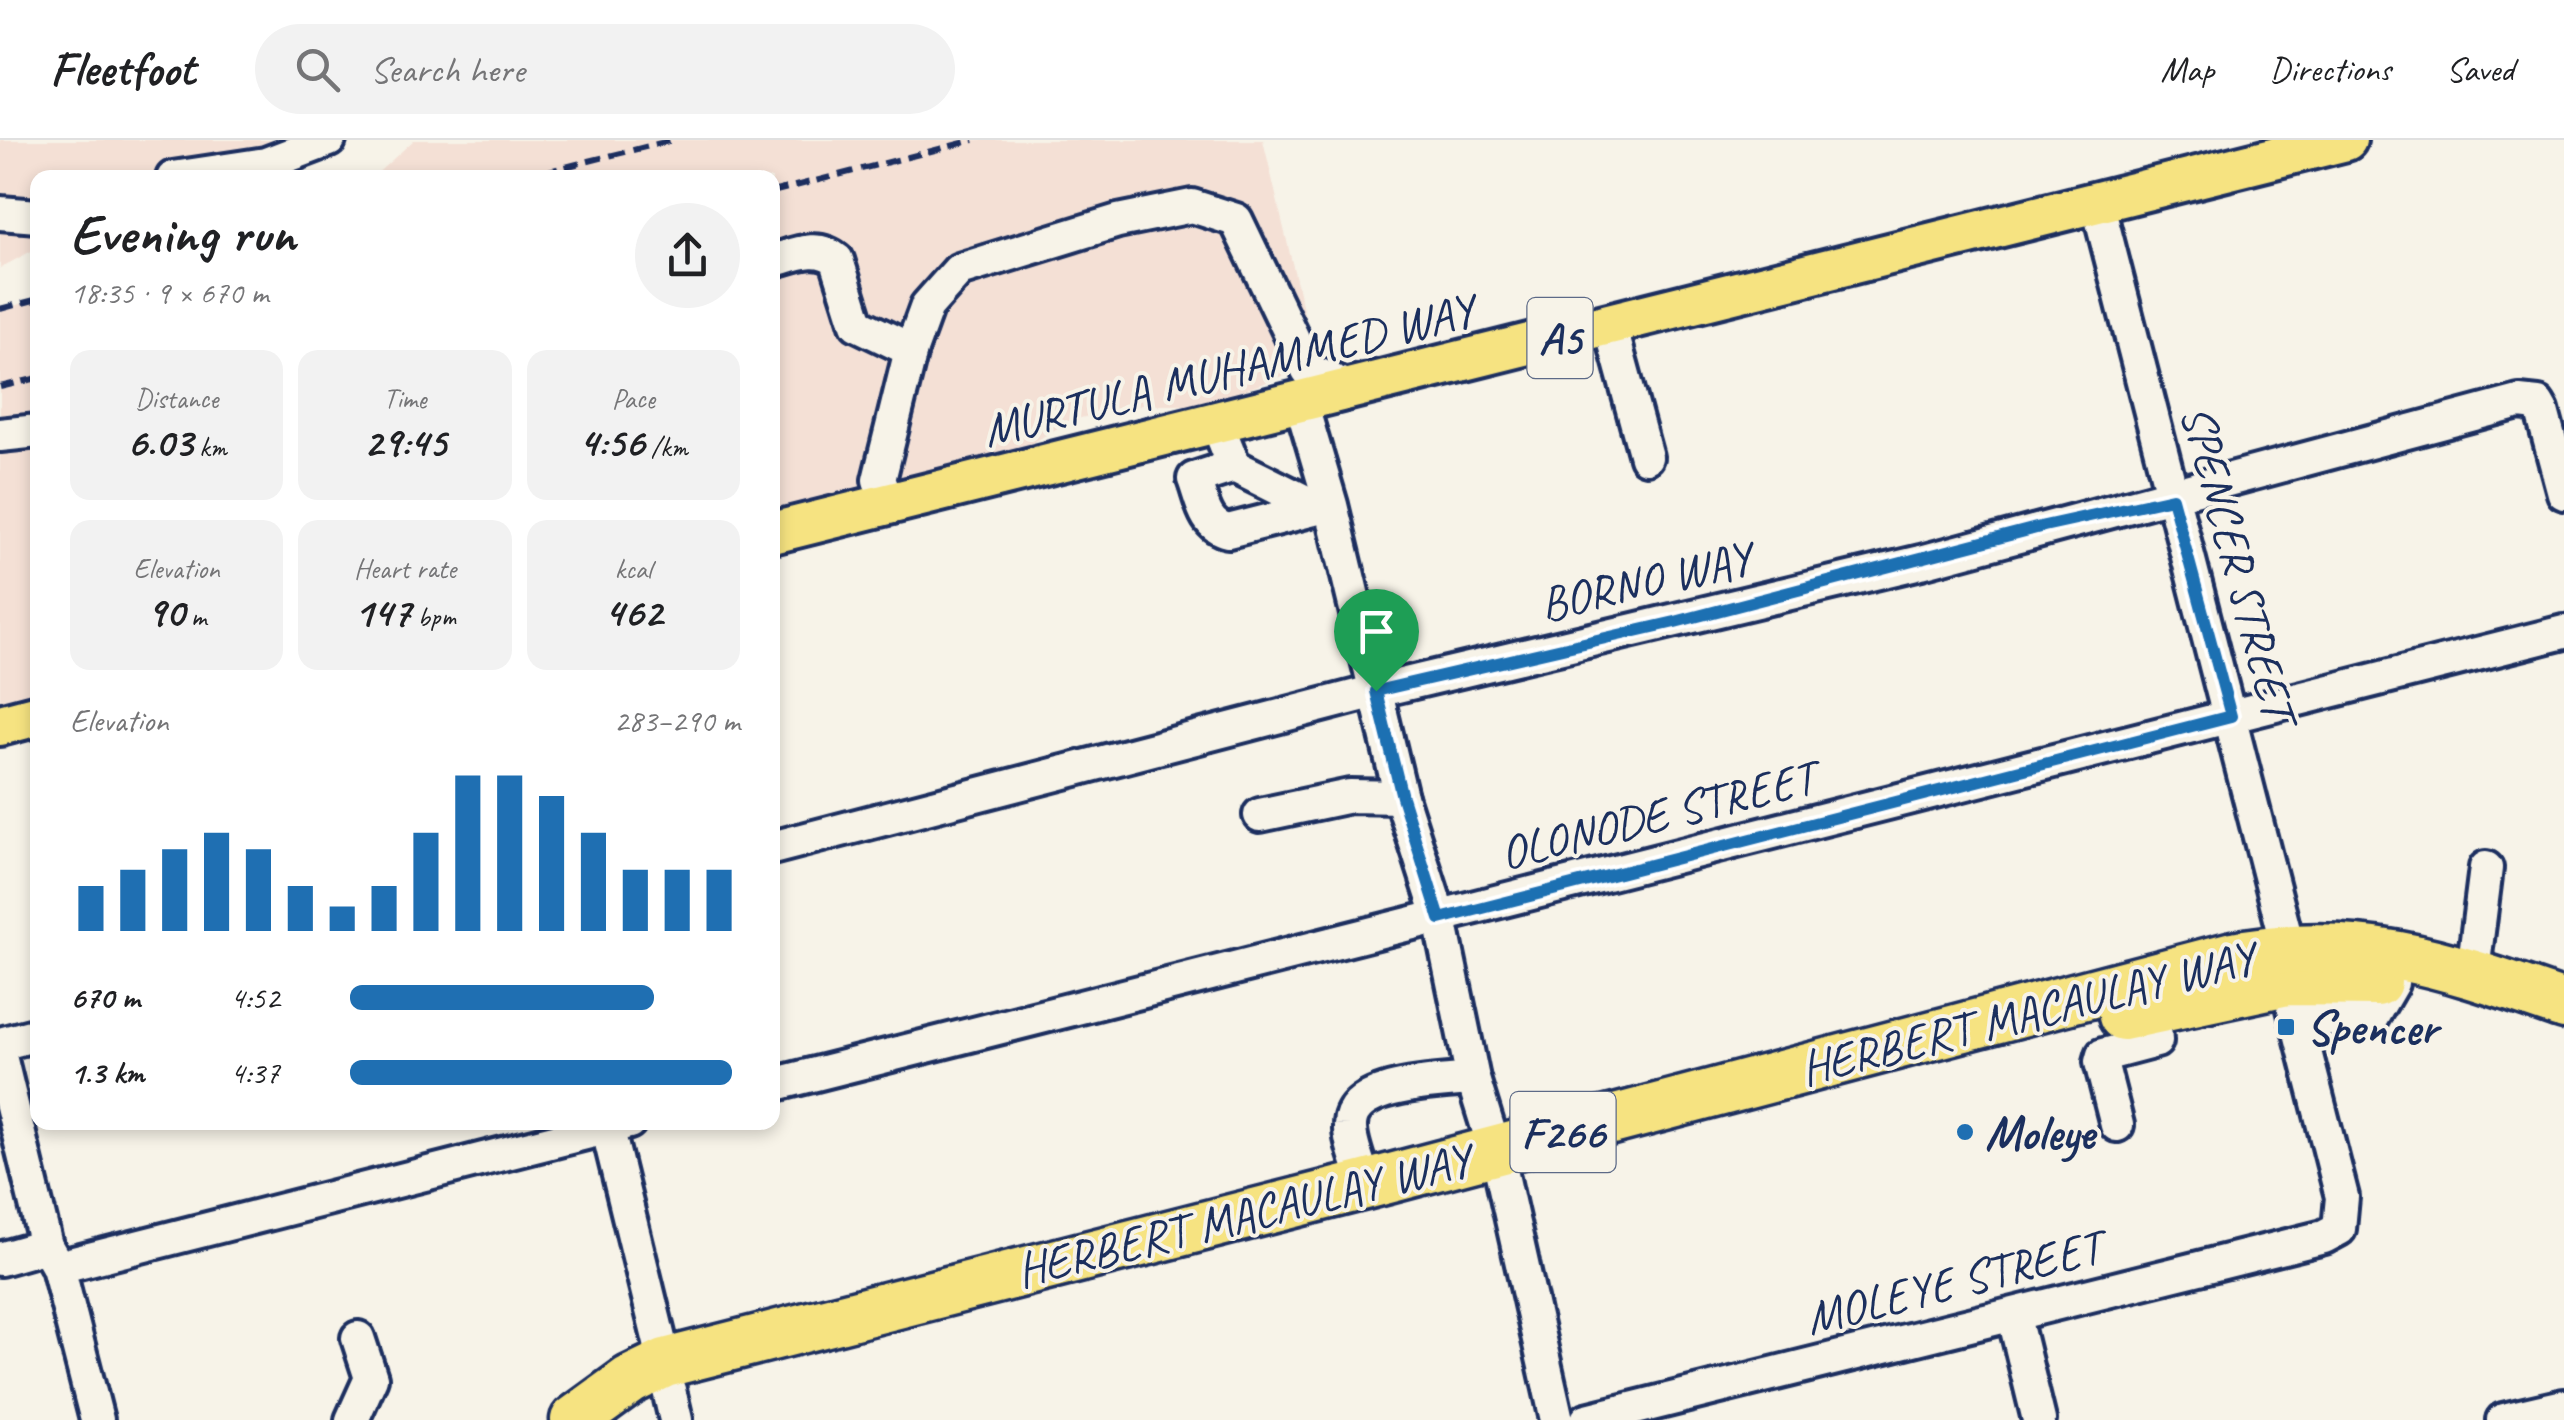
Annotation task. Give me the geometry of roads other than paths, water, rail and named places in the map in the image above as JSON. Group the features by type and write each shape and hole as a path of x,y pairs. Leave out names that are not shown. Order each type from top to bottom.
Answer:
{"highway":[{"name":"HERBERT MACAULAY WAY","path":"620,1420 670,1391 1366,1185 2112,1035 2154,1008 2290,982 2373,950 2473,971 2564,1006"},
{"name":"HERBERT MACAULAY WAY","path":"575,1420 630,1380 670,1391 2173,970 2290,982 2392,983 2470,1003 2564,1038"}],"main road":[{"name":"MURTULA MUHAMMED WAY","path":"780,531 1301,404 2098,202 2252,151 2346,140"},
{"path":"0,725 30,718"}],"street":[{"path":"227,170 266,164 329,140"},
{"name":"SPENCER STREET","path":"2098,202 2231,716 2342,1196 2339,1229"},
{"path":"888,503 879,480 911,350 927,306 959,270 1118,220 1192,206 1236,220 1308,370 1354,390"},
{"path":"0,213 30,215"},
{"path":"780,260 817,250 831,254 857,324 911,350"},
{"path":"1610,325 1646,458"},
{"name":"BORNO WAY","path":"780,846 1376,691 1675,622 2044,526 2172,498 2460,415 2519,402 2538,404 2564,492"},
{"path":"1301,404 1324,506 1402,797 1440,919 1473,1079 1498,1160 1558,1420"},
{"path":"1198,429 1234,466 1324,506"},
{"path":"1198,429 1194,479 1209,521 1218,529 1228,531 1324,506"},
{"path":"0,436 30,432"},
{"path":"1194,479 1234,466"},
{"name":"OLONODE STREET","path":"780,1083 2564,632"},
{"path":"1260,815 1350,796 1402,797"},
{"path":"2473,971 2486,868"},
{"path":"2112,1035 2100,1062 2117,1125"},
{"path":"0,1044 30,1036"},
{"path":"0,1056 97,1420"},
{"path":"1366,1185 1350,1126 1353,1113 1376,1094 1406,1085 1473,1079"},
{"path":"0,1259 52,1257 589,1130"},
{"path":"615,1130 670,1391"},
{"name":"MOLEYE STREET","path":"1587,1420 2014,1316 2324,1237 2339,1229"},
{"path":"2014,1316 2039,1420"},
{"path":"352,1420 370,1378 358,1338"},
{"path":"2503,1420 2564,1406"}],"railway":[{"path":"553,170 673,140"},
{"path":"780,190 974,140"},
{"path":"0,309 30,301"},
{"path":"0,387 30,380"}],"place":[{"name":"Spencer","path":"2286,1027"},
{"name":"Moleye","path":"1965,1132"}]}
